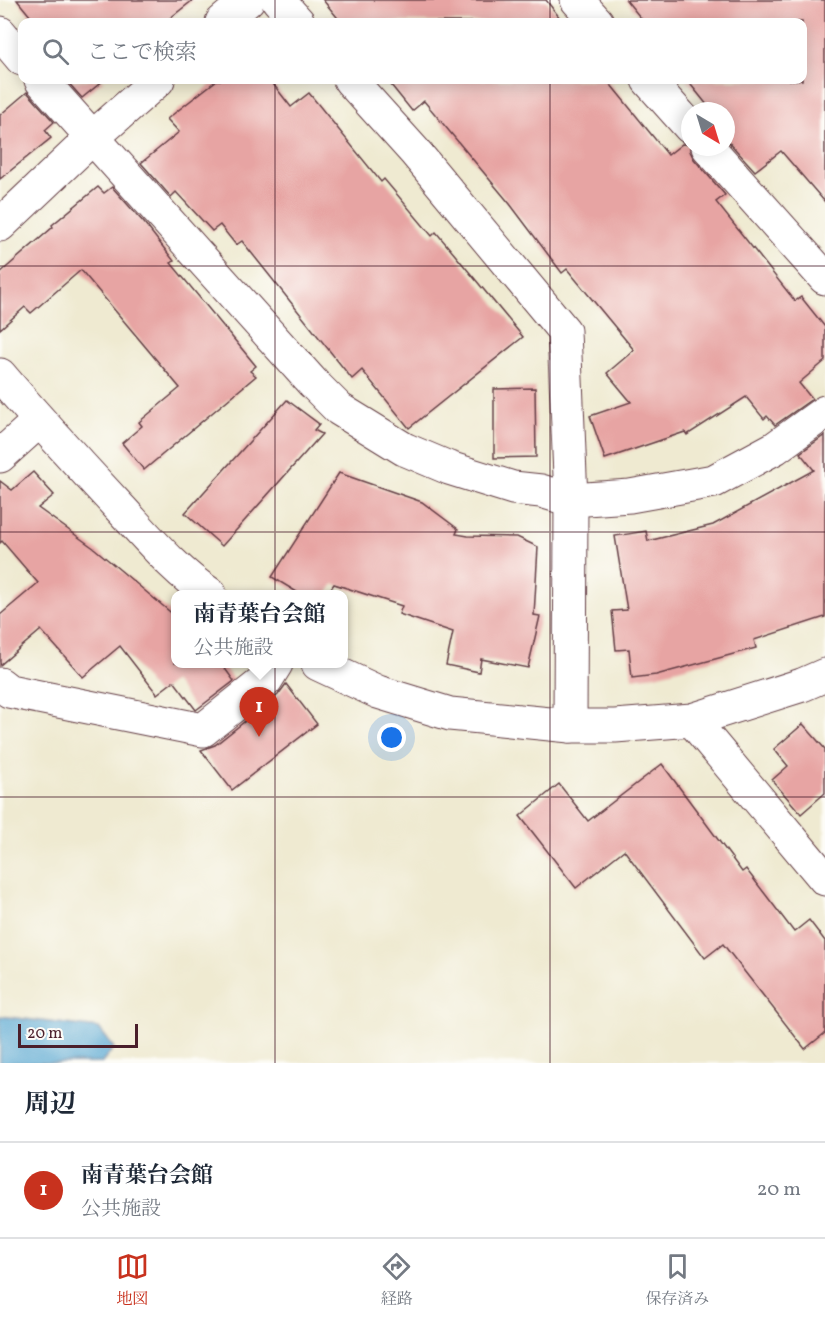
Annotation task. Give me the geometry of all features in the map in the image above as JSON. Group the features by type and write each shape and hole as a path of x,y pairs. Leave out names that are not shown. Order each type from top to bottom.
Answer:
{"street":[{"path":"227,18 248,0"},
{"path":"278,0 294,18"},
{"path":"578,0 594,18"},
{"path":"0,33 18,54"},
{"path":"44,84 339,409 404,449 449,468 513,488 541,490 571,500 630,496 714,480 775,448 825,412"},
{"path":"0,225 92,138 153,84"},
{"path":"354,84 415,152 564,331 571,500 570,726"},
{"path":"652,84 681,117"},
{"path":"716,156 825,279"},
{"path":"0,375 39,421 152,542 203,590"},
{"path":"0,456 39,421"},
{"path":"0,684 9,691 204,730 266,681 273,668"},
{"path":"328,668 378,692 450,714 570,726 615,726 692,720 802,685 825,675"},
{"path":"692,720 825,879"}],"water":[{"path":"0,1016 99,1028 114,1048 102,1063 0,1063"}],"building":[{"path":"17,0 193,0 170,18 32,18"},
{"path":"323,0 546,0 560,18 338,18"},
{"path":"626,0 825,0 825,202 781,151 755,171 735,149 735,102 705,102 690,84 807,84 807,18 641,18"},
{"path":"70,84 99,84 82,98"},
{"path":"212,84 273,84 291,107 309,93 381,182 384,179 432,236 436,232 523,337 409,428 362,370 352,379 242,241 236,245 220,225 212,231 176,192 171,197 141,163 179,132 167,119"},
{"path":"390,84 610,84 668,155 681,145 681,156 692,156 725,195 716,202 795,301 801,297 825,327 825,361 799,383 812,399 775,425 767,416 764,419 746,397 687,435 685,432 605,459 590,416 631,402 607,373 634,350 567,269 562,273 510,204 424,101 412,111"},
{"path":"27,92 54,122 45,130 51,138 0,179 0,115"},
{"path":"98,187 104,193 112,187 145,224 174,261 171,263 256,366 250,371 256,376 144,470 122,443 142,426 139,422 180,388 81,270 31,313 25,307 0,329 0,273"},
{"path":"535,388 536,457 494,458 494,389"},
{"path":"287,400 319,424 314,430 322,434 222,546 185,513"},
{"path":"825,435 825,617 754,640 756,648 656,675 632,678 629,649 616,650 612,611 627,610 615,536 646,531 648,541 713,525 814,470 800,453"},
{"path":"33,472 54,495 38,508 95,549 171,613 171,668 225,668 234,681 196,710 174,681 157,694 120,646 83,677 41,630 0,665 0,615 38,583 2,541 0,543 0,481 12,490"},
{"path":"339,473 422,502 458,529 456,534 517,537 538,547 534,615 540,616 528,668 481,659 479,672 446,665 453,632 399,614 402,606 334,584 330,590 293,590 272,577"},
{"path":"286,684 317,724 232,790 201,750 215,745 278,695"},
{"path":"803,724 825,749 825,793 801,814 772,780 788,766 774,749"},
{"path":"662,764 742,872 746,869 794,932 809,920 825,941 825,1033 805,1049 723,944 705,958 624,850 576,888 520,816 559,784 588,821"}],"place":[{"name":"南青葉台会館","path":"259,737"}]}
